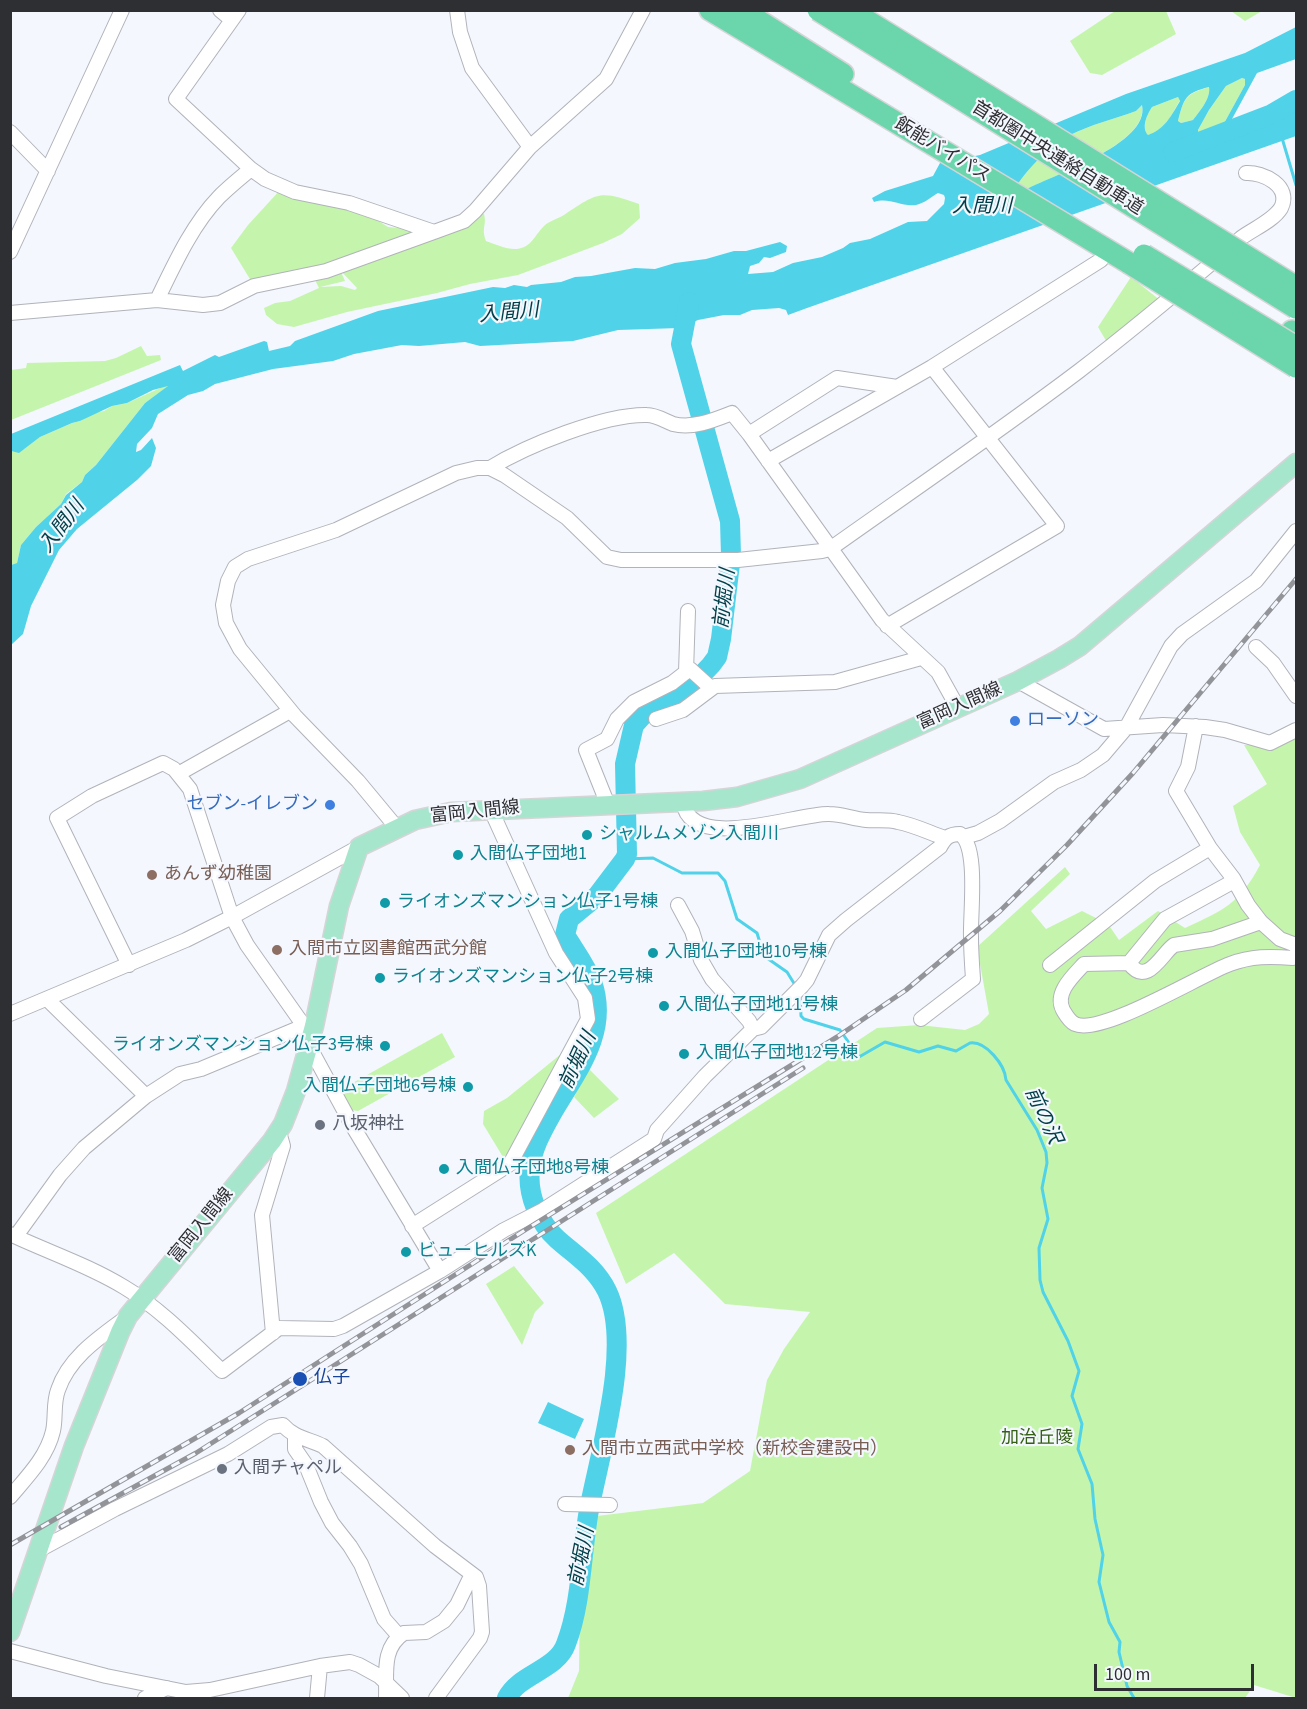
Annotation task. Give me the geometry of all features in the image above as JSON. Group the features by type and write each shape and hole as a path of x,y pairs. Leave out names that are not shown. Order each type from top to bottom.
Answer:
{"highway":[{"name":"飯能バイパス","path":"710,10 902,119 1143,263 1296,367"},
{"name":"飯能バイパス","path":"742,10 902,119"},
{"name":"首都圏中央連絡自動車道","path":"818,10 1296,308"},
{"name":"首都圏中央連絡自動車道","path":"850,10 1296,287"},
{"name":"飯能バイパス","path":"1143,263 1295,337"},
{"path":"1143,263 1179,306 1296,378"}],"main road":[{"name":"富岡入間線","path":"10,1632 74,1446 128,1316 279,1132 297,1091 309,1047 309,1026 339,906 359,847 415,820 451,812 683,802 737,797 790,782 1018,681 1080,646 1296,463"}],"street":[{"path":"10,252 122,10"},
{"path":"220,10 236,15 177,99 251,169 265,179 295,192 349,203 434,232"},
{"path":"458,10 460,32 472,68 530,147"},
{"path":"10,313 157,300 203,305 220,303 254,286 326,272 464,221 530,147 606,79 643,10"},
{"path":"10,132 48,171"},
{"path":"157,300 200,222 218,198 251,169"},
{"path":"397,828 358,782 290,711 240,649 226,623 223,605 228,581 235,567 248,559 336,530 456,473 477,468 490,468 504,475 567,518 607,557 621,560 731,560 830,549 988,438 1081,369 1242,238 1272,217 1280,209 1282,193 1277,184 1257,172 1246,173"},
{"path":"768,460 932,366 1101,260"},
{"path":"888,626 1057,526 932,366"},
{"path":"749,434 837,378 897,387"},
{"path":"490,468 511,455 609,419 648,415 675,424 694,425 732,413 888,626 938,672 958,708"},
{"path":"964,837 978,833 1000,821 1054,782 1081,770 1102,755 1125,728 1172,646 1182,633 1256,581 1296,531"},
{"path":"656,719 683,710 700,680 688,611"},
{"path":"1256,647 1273,663 1296,696"},
{"path":"620,804 586,750 608,739 617,719 634,702 672,683 700,680 715,686 835,682 921,658"},
{"path":"1018,681 1104,729 1163,725 1196,726 1225,730 1270,743 1296,730"},
{"path":"178,774 290,711"},
{"path":"1196,726 1188,768 1176,791 1210,848 1261,922 1280,939 1296,945"},
{"path":"129,965 57,818 92,796 163,763 174,769 189,789 232,917 247,945 309,1026 201,1069 180,1074 146,1096 84,1148 13,1235 104,1276 142,1299 182,1332 222,1371 279,1328 334,1329 343,1326 440,1271 504,1230 539,1213 654,1139 657,1130 705,1076 753,1029 761,1027 807,980 829,936 846,920 940,847 945,838 952,834 960,834 964,837 972,872 973,979 921,1019"},
{"path":"683,802 684,810 690,817 714,829 754,827 811,815 830,814 865,820 897,822 945,838"},
{"path":"412,1226 510,1164 588,1019 585,998 556,953 491,810"},
{"path":"10,1014 129,965 232,917 359,847"},
{"path":"1050,965 1155,881 1210,848"},
{"path":"1129,963 1165,918 1234,881"},
{"path":"678,905 692,931 701,960 712,979 749,1021 753,1029"},
{"path":"1129,963 1134,970 1148,969 1157,965 1174,945 1212,939 1261,922"},
{"path":"1069,950 1084,964 1129,963"},
{"path":"1084,964 1062,992 1060,1002 1070,1021 1086,1026 1146,1006 1231,963 1262,956 1293,958 1296,956"},
{"path":"47,999 146,1096"},
{"path":"309,1047 440,1271"},
{"path":"273,1333 262,1215 283,1146 279,1132"},
{"path":"10,1497 35,1467 47,1447 53,1431 58,1390 75,1358 128,1316"},
{"path":"39,1550 115,1509 228,1454 271,1426 283,1425 291,1434 323,1446 435,1546 476,1577 483,1630 480,1638 436,1698"},
{"path":"295,1435 295,1449 306,1465 321,1502 332,1523 361,1564 384,1619 399,1636"},
{"path":"565,1504 610,1506"},
{"path":"386,1698 385,1682 391,1645 399,1636 410,1631 426,1632 444,1621 457,1605 472,1574"},
{"path":"10,1652 106,1676 186,1692 210,1690 320,1665 350,1662 359,1665 385,1682 402,1698"},
{"path":"317,1698 320,1665"},
{"path":"145,1698 167,1688"}],"green space":[{"path":"1115,11 1166,11 1176,34 1102,75 1090,73 1070,41"},
{"path":"1231,11 1262,11 1245,21"},
{"path":"1242,78 1245,79 1245,85 1216,138 1202,145 1199,143 1198,130 1209,110 1226,86"},
{"path":"1209,87 1207,100 1193,120 1181,123 1178,121 1187,98"},
{"path":"1178,97 1180,100 1167,122 1159,130 1148,135 1145,125 1152,107"},
{"path":"1142,105 1140,119 1131,133 1115,145 1096,157 1023,191 1016,187 1040,158 1063,139 1086,128 1136,111"},
{"path":"297,186 374,218 388,227 447,233 474,208 484,214 486,241 513,249 526,246 546,224 592,198 600,196 607,195 639,204 640,218 622,234 603,243 518,275 347,312 294,327 277,324 266,315 264,308 275,303 290,301 319,288 313,276 253,284 231,248 248,225 281,189","holes":["340,270 357,288 355,290 341,286 320,287 345,281"]},
{"path":"1131,277 1161,301 1108,344 1098,327"},
{"path":"141,346 147,356 160,355 161,360 11,420 11,370 26,368 27,363 105,361"},
{"path":"169,386 145,403 96,465 85,475 82,482 66,494 61,504 36,527 21,545 17,563 11,565 11,451 24,449 40,437 80,421 93,413 127,403"},
{"name":"加治丘陵","path":"1296,733 1296,1698 1254,1685 1245,1698 568,1698 579,1671 581,1518 703,1503 750,1471 767,1380 784,1349 810,1312 725,1304 674,1253 626,1284 596,1213 877,1028 919,1025 965,1030 979,1024 989,1014 977,947 1065,867 1070,874 1031,911 1046,929 1082,911 1108,924 1119,940 1158,911 1185,928 1229,904 1245,889 1260,865 1240,832 1233,806 1267,784 1244,745 1267,745"},
{"path":"442,1033 455,1057 358,1111 351,1110 340,1090"},
{"path":"561,1054 508,1154 503,1157 483,1124 484,1111 507,1098"},
{"path":"589,1069 619,1099 594,1118 574,1097"},
{"path":"514,1266 544,1303 535,1312 522,1345 486,1284"}],"water":[{"name":"入間川","path":"1296,27 1296,59 1257,73 1232,119 1239,121 1260,115 1296,111 1296,136 788,315 786,310 779,308 752,310 740,315 724,315 698,320 679,328 618,330 573,341 480,346 465,342 419,346 402,345 354,354 333,361 273,369 215,384 203,391 188,395 158,414 152,428 137,444 136,452 152,438 156,448 151,466 77,529 59,550 31,606 23,634 11,645 11,565 17,563 21,545 36,527 61,504 66,495 82,482 85,475 96,465 145,403 168,386 153,390 127,403 112,406 40,437 19,453 11,451 11,434 180,365 183,371 215,355 219,357 264,341 267,342 269,351 290,346 295,341 378,311 493,287 505,288 514,285 527,287 635,268 655,269 780,242 787,246 786,252 770,258 764,257 759,263 750,266 748,274 773,272 793,263 822,257 850,243 870,239 908,222 927,221 944,204 944,195 938,193 916,205 874,202 872,198 885,191 933,176 940,163 980,155 1126,94 1245,53","holes":["1242,78 1245,79 1245,85 1216,138 1200,144 1198,130 1226,86","1209,87 1204,104 1193,120 1181,123 1178,121 1184,101 1201,89","1178,97 1180,101 1163,126 1148,135 1145,125 1152,107","1142,105 1141,119 1131,133 1115,145 1096,157 1023,191 1016,187 1040,158 1063,139 1086,128 1136,111"]},
{"path":"548,1402 584,1419 575,1439 538,1423"}],"waterway":[{"name":"入間川","path":"1173,152 1272,114 1296,100"},
{"path":"1282,138 1296,185"},
{"name":"前堀川","path":"507,1698 520,1683 555,1660 566,1644 575,1612 586,1527 616,1369 617,1340 614,1314 607,1291 591,1268 557,1239 545,1225 530,1189 530,1170 535,1148 587,1052 597,1018 592,982 565,935 569,919 597,896 627,854 625,764 634,725 651,706 674,696 694,683 717,657 721,639 731,555 730,521 681,344 689,302"},
{"name":"前の沢","path":"625,859 653,858 682,873 718,873 725,881 737,919 757,933 764,956 787,972 795,985"},
{"name":"前の沢","path":"800,993 801,1016 804,1019 840,1030 859,1057 885,1042 919,1052 938,1046 956,1051 970,1043 982,1046 998,1061 1006,1080 1037,1130 1046,1152 1047,1163 1042,1188 1048,1219 1039,1248 1040,1280 1043,1292 1068,1341 1079,1371 1072,1396 1082,1424 1078,1449 1092,1484 1095,1519 1103,1555 1099,1582 1109,1622 1120,1642 1119,1652 1127,1686 1134,1698"}],"railway":[{"path":"10,1545 239,1413 525,1230 837,1037 906,990 1000,911 1067,845 1133,773 1296,579"},
{"path":"61,1527 196,1453 803,1068"}],"place":[{"name":"ローソン","path":"1015,721"},
{"name":"セブン-イレブン","path":"330,805"},
{"name":"シャルムメゾン入間川","path":"587,835"},
{"name":"入間仏子団地1","path":"458,855"},
{"name":"あんず幼稚園","path":"152,875"},
{"name":"ライオンズマンション仏子1号棟","path":"385,903"},
{"name":"入間市立図書館西武分館","path":"277,950"},
{"name":"入間仏子団地10号棟","path":"653,953"},
{"name":"ライオンズマンション仏子2号棟","path":"380,978"},
{"name":"入間仏子団地11号棟","path":"664,1006"},
{"name":"ライオンズマンション仏子3号棟","path":"385,1046"},
{"name":"入間仏子団地12号棟","path":"684,1054"},
{"name":"入間仏子団地6号棟","path":"468,1087"},
{"name":"八坂神社","path":"320,1125"},
{"name":"入間仏子団地8号棟","path":"444,1169"},
{"name":"ビューヒルズK","path":"406,1252"},
{"name":"仏子","path":"300,1379"},
{"name":"入間市立西武中学校（新校舎建設中）","path":"570,1450"},
{"name":"入間チャペル","path":"222,1469"}]}
